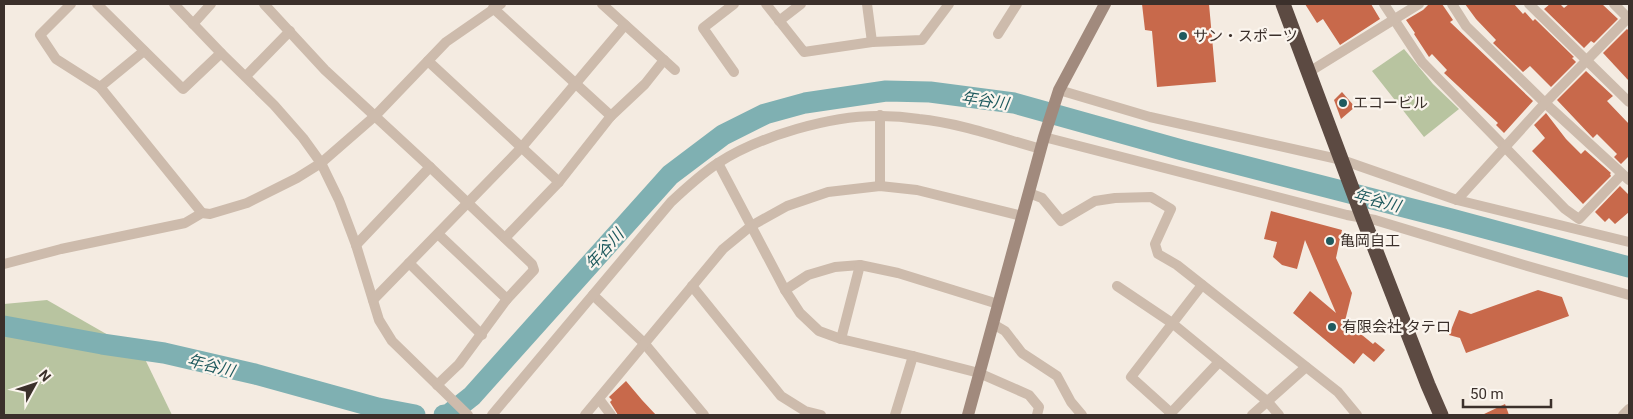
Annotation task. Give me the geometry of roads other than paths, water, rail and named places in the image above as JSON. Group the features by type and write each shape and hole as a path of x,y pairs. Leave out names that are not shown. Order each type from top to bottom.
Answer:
{"highway":[{"path":"1283,4 1438,414"}],"street":[{"path":"71,4 40,35 56,59 100,87 202,213"},
{"path":"97,4 183,89 221,54"},
{"path":"174,4 221,54 246,76 303,138 321,163 339,200 356,244 379,320 392,341 468,415"},
{"path":"193,24 211,4"},
{"path":"264,4 324,70 532,264 534,270 507,299 439,388"},
{"path":"602,4 675,70"},
{"path":"734,4 703,28 734,72"},
{"path":"766,4 804,52 872,42 922,40 949,4"},
{"path":"779,21 801,4"},
{"path":"867,4 872,42"},
{"path":"998,34 1017,4"},
{"path":"968,415 1022,216 1058,93 1105,4"},
{"path":"1384,4 1422,62 1565,210 1579,219 1626,177 1545,103 1466,26 1452,4"},
{"path":"1309,72 1419,4"},
{"path":"1529,4 1629,102"},
{"path":"1457,200 1545,103 1629,18 1614,4"},
{"path":"4,264 61,249 184,223 202,213 210,214 246,203 297,178 321,163 375,116 446,42 497,6 611,116"},
{"path":"373,300 522,147 625,25"},
{"path":"246,76 290,31"},
{"path":"100,87 144,51"},
{"path":"505,238 559,182 611,116 645,84 664,60"},
{"path":"428,61 559,182"},
{"path":"1058,93 1344,164 1457,200 1629,242"},
{"path":"880,116 880,186"},
{"path":"492,415 671,202 694,181 718,163 774,136 844,119 880,116 920,119 1044,138 1347,215 1362,215 1629,295"},
{"path":"718,163 785,290 800,313 819,331 841,340 979,373 1029,395 1039,407 1037,415"},
{"path":"356,244 430,167"},
{"path":"584,415 723,249 751,226 787,206 828,192 880,186 917,190 1022,216"},
{"path":"1029,192 1042,198 1061,221 1095,201 1116,198 1151,197 1171,209 1155,244 1158,254 1177,265 1306,366 1338,392 1357,415"},
{"path":"438,234 507,299"},
{"path":"409,263 482,334"},
{"path":"785,290 808,275 835,267 860,265 898,273 998,304"},
{"path":"841,340 860,265"},
{"path":"1202,285 1131,377 1170,414 1219,362"},
{"path":"692,286 781,396 806,411 821,415"},
{"path":"1117,286 1172,323 1268,401 1279,415"},
{"path":"593,295 644,343 704,415"},
{"path":"993,324 1005,331 1022,353 1057,376 1071,402 1082,415"},
{"path":"895,415 913,356"},
{"path":"1252,415 1306,366"},
{"path":"599,399 611,415"},
{"path":"1623,415 1629,409"}],"waterway":[{"name":"年谷川","path":"444,415 448,415 472,396 670,175 723,135 765,114 805,103 886,91 930,92 1014,103 1182,150 1629,267"},
{"name":"年谷川","path":"4,326 164,353 255,374 378,408 415,415"}],"place":[{"name":"サン・スポーツ","path":"1183,36"},
{"name":"エコービル","path":"1343,103"},
{"name":"亀岡自工","path":"1330,241"},
{"name":"有限会社 タテロ","path":"1332,327"}]}
